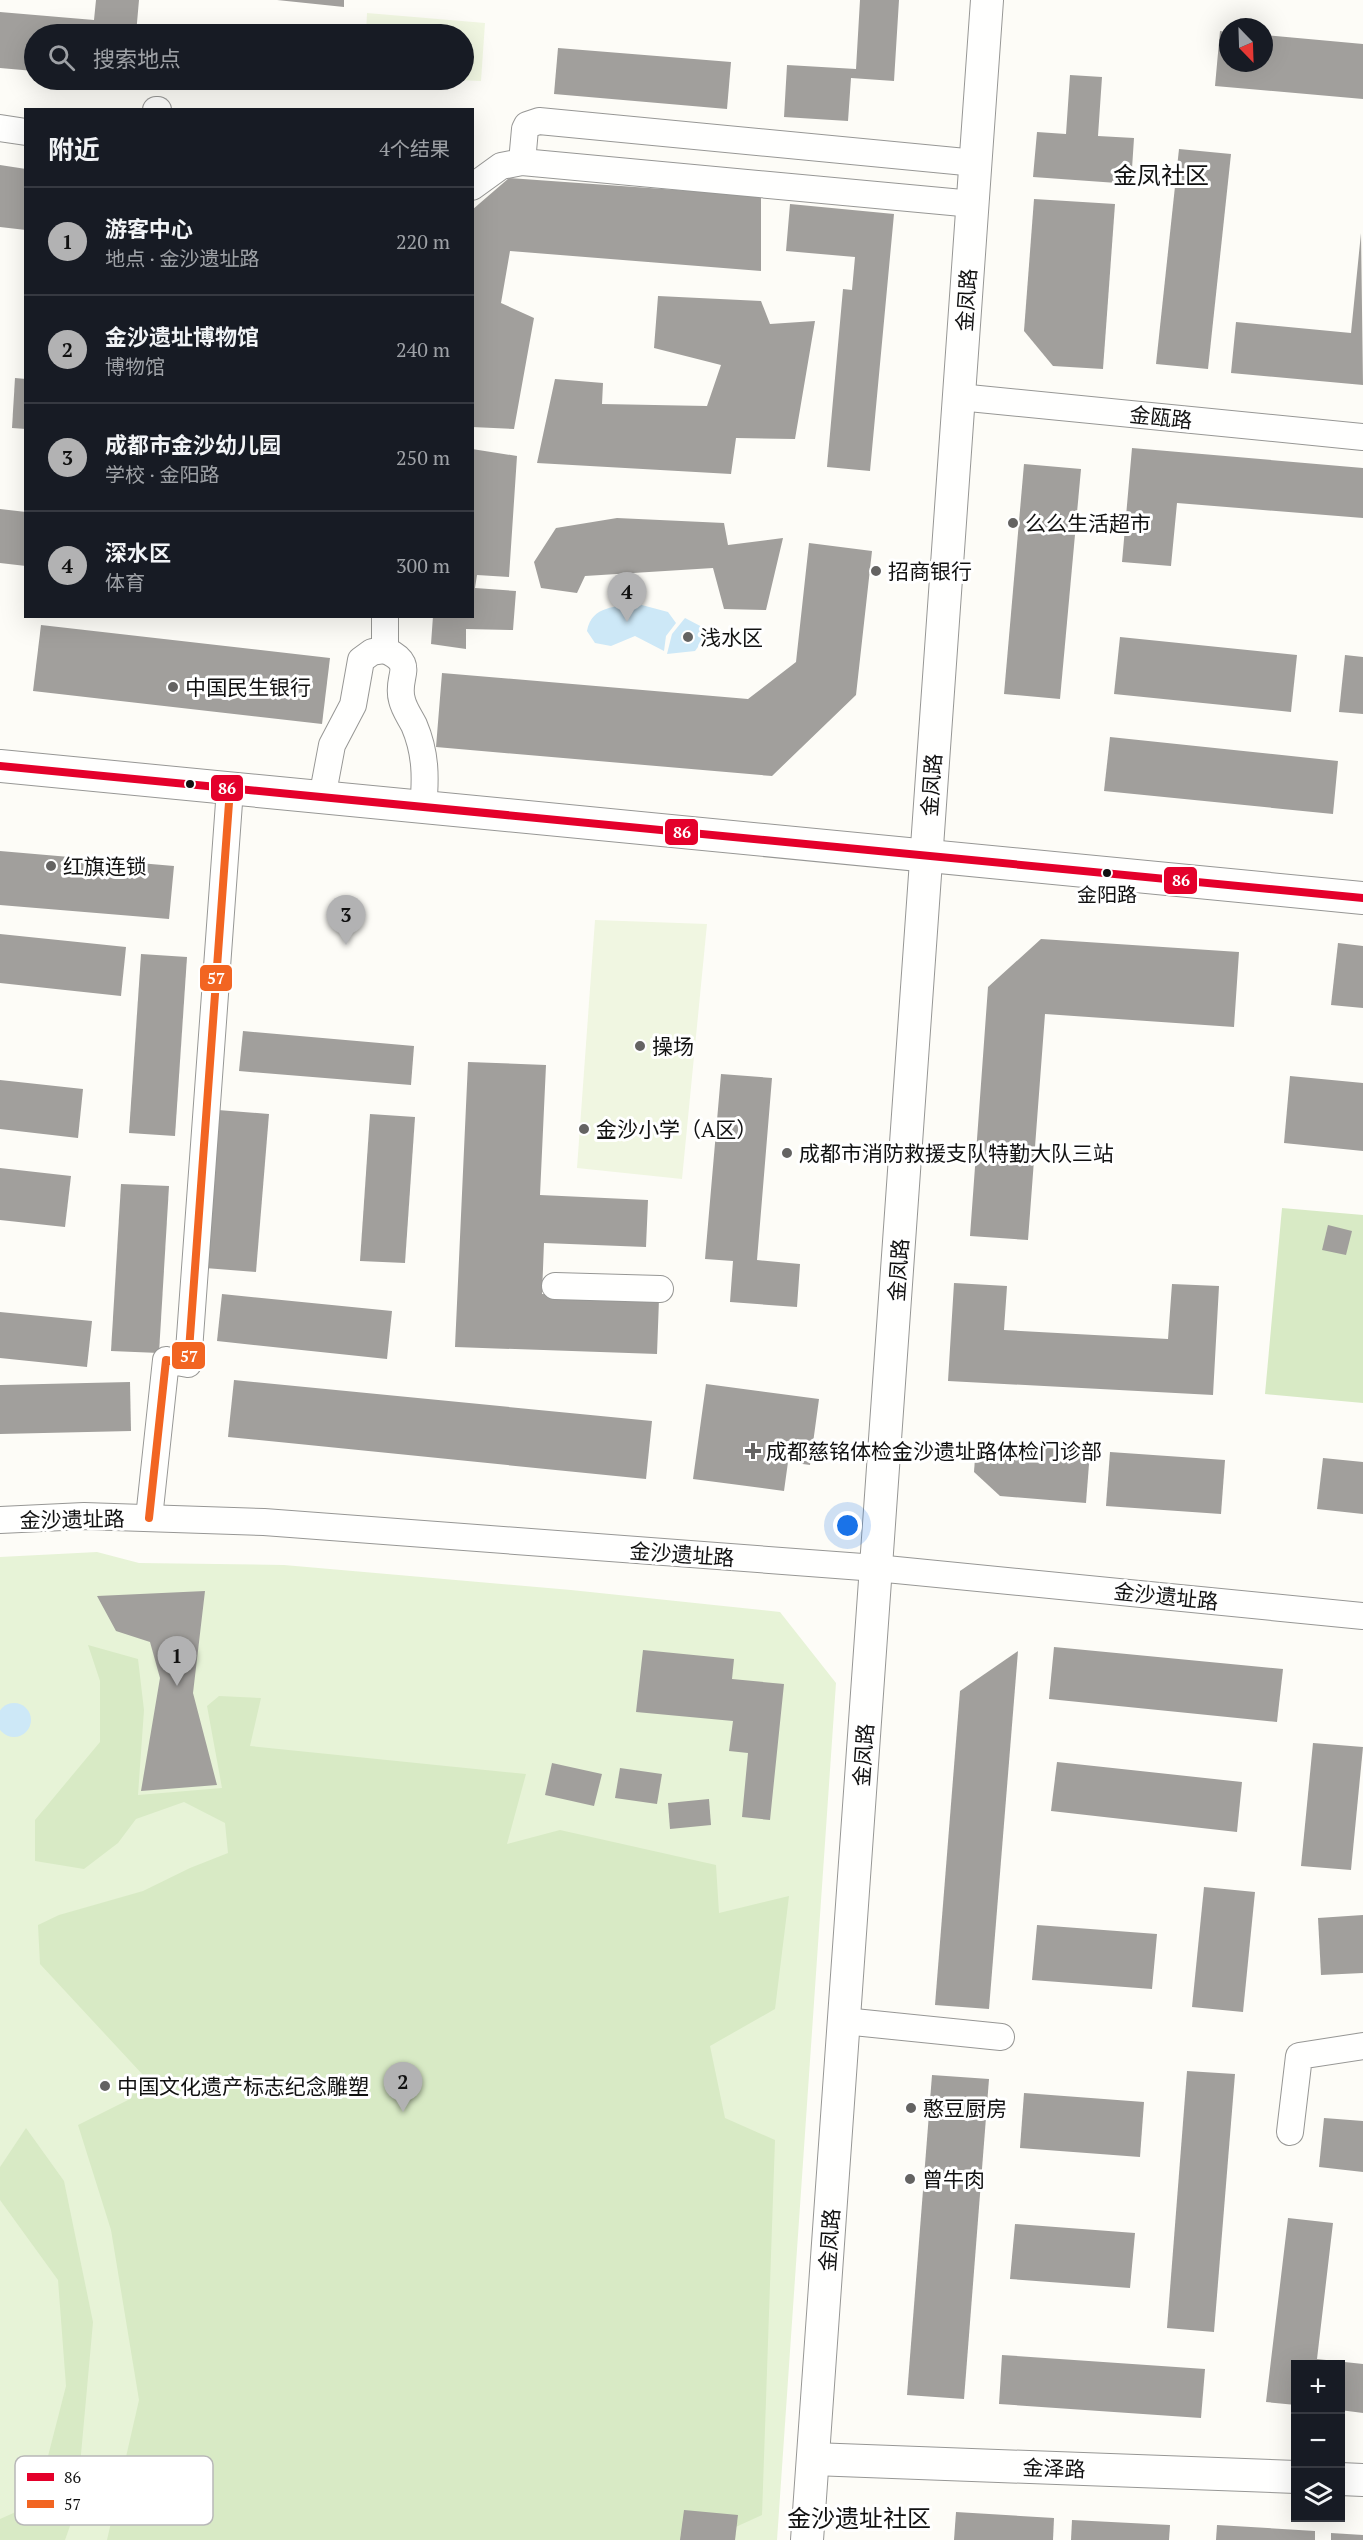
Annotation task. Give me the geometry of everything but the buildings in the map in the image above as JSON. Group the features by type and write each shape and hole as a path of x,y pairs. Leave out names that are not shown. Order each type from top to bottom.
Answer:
{"street":[{"name":"金凤路","path":"807,2540 987,0"},
{"path":"522,162 525,129 527,125 539,121 975,163"},
{"path":"0,129 24,132"},
{"path":"474,186 501,166 522,162 973,204"},
{"name":"金瓯路","path":"959,397 1363,437"},
{"path":"385,650 386,618"},
{"path":"322,798 332,745 353,705 361,660 372,652 385,650 399,658 404,666 401,698 415,726 425,762 423,808"},
{"path":"0,766 1363,898"},
{"path":"149,1518 166,1360 188,1364 230,789"},
{"path":"555,1287 660,1289"},
{"name":"金沙遗址路","path":"0,1520 84,1516 276,1523 876,1568 1363,1616"},
{"path":"844,2021 1001,2037"},
{"path":"1290,2132 1299,2056 1363,2046"},
{"name":"金泽路","path":"813,2459 1291,2477"},
{"path":"1345,2479 1363,2480"}],"green space":[{"path":"367,13 485,23 481,81 474,81 474,24 366,24"},
{"name":"操场","path":"595,920 707,924 682,1179 577,1168"},
{"path":"1282,1208 1363,1215 1363,1403 1265,1394"},
{"path":"97,1552 139,1563 284,1565 571,1590 780,1612 836,1683 777,2540 0,2540 0,1557"},
{"path":"88,1645 138,1659 144,1710 138,1795 222,1788 207,1706 219,1696 261,1698 250,1746 526,1774 507,1844 560,1830 716,1865 719,1913 789,1896 775,2009 710,2046 725,2118 775,2140 762,2515 707,2540 107,2540 110,2525 213,2525 213,2456 126,2456 139,2400 111,2230 78,2125 130,2099 143,2075 40,1964 38,1925 59,1915 143,1891 190,1868 228,1853 225,1823 184,1802 136,1819 118,1843 84,1869 35,1861 35,1820 100,1742 100,1681"},
{"path":"26,2128 64,2181 93,2322 81,2456 48,2456 66,2386 58,2280 0,2200 0,2167"},
{"path":"15,2512 15,2525 70,2525 65,2540 0,2540 0,2519"}],"water":[{"path":"638,604 668,612 676,623 666,636 664,651 635,636 611,646 595,643 587,631 594,616 606,609"},
{"path":"685,618 706,629 703,640 695,651 667,654 672,634"},
{"path":"7,1704 21,1704 30,1713 30,1727 21,1736 7,1736 -1,1728 -1,1712"}],"transit line":[{"name":"86","path":"0,766 1363,898"},
{"name":"57","path":"149,1518 166,1360 188,1364 230,789"}],"place":[{"name":"么么生活超市","path":"1013,523"},
{"name":"招商银行","path":"876,571"},
{"name":"深水区","path":"627,622"},
{"name":"浅水区","path":"688,637"},
{"name":"中国民生银行","path":"173,687"},
{"name":"红旗连锁","path":"51,866"},
{"name":"金阳路","path":"1107,873"},
{"name":"成都市金沙幼儿园","path":"346,945"},
{"name":"操场","path":"640,1046"},
{"name":"金沙小学（A区）","path":"584,1129"},
{"name":"成都市消防救援支队特勤大队三站","path":"787,1153"},
{"name":"成都慈铭体检金沙遗址路体检门诊部","path":"753,1451"},
{"name":"游客中心","path":"177,1686"},
{"name":"中国文化遗产标志纪念雕塑","path":"105,2086"},
{"name":"憨豆厨房","path":"911,2108"},
{"name":"金沙遗址博物馆","path":"403,2112"},
{"name":"曾牛肉","path":"910,2179"}],"district":[{"name":"金凤社区","path":"1161,175"},
{"name":"金沙遗址社区","path":"859,2518"}]}
